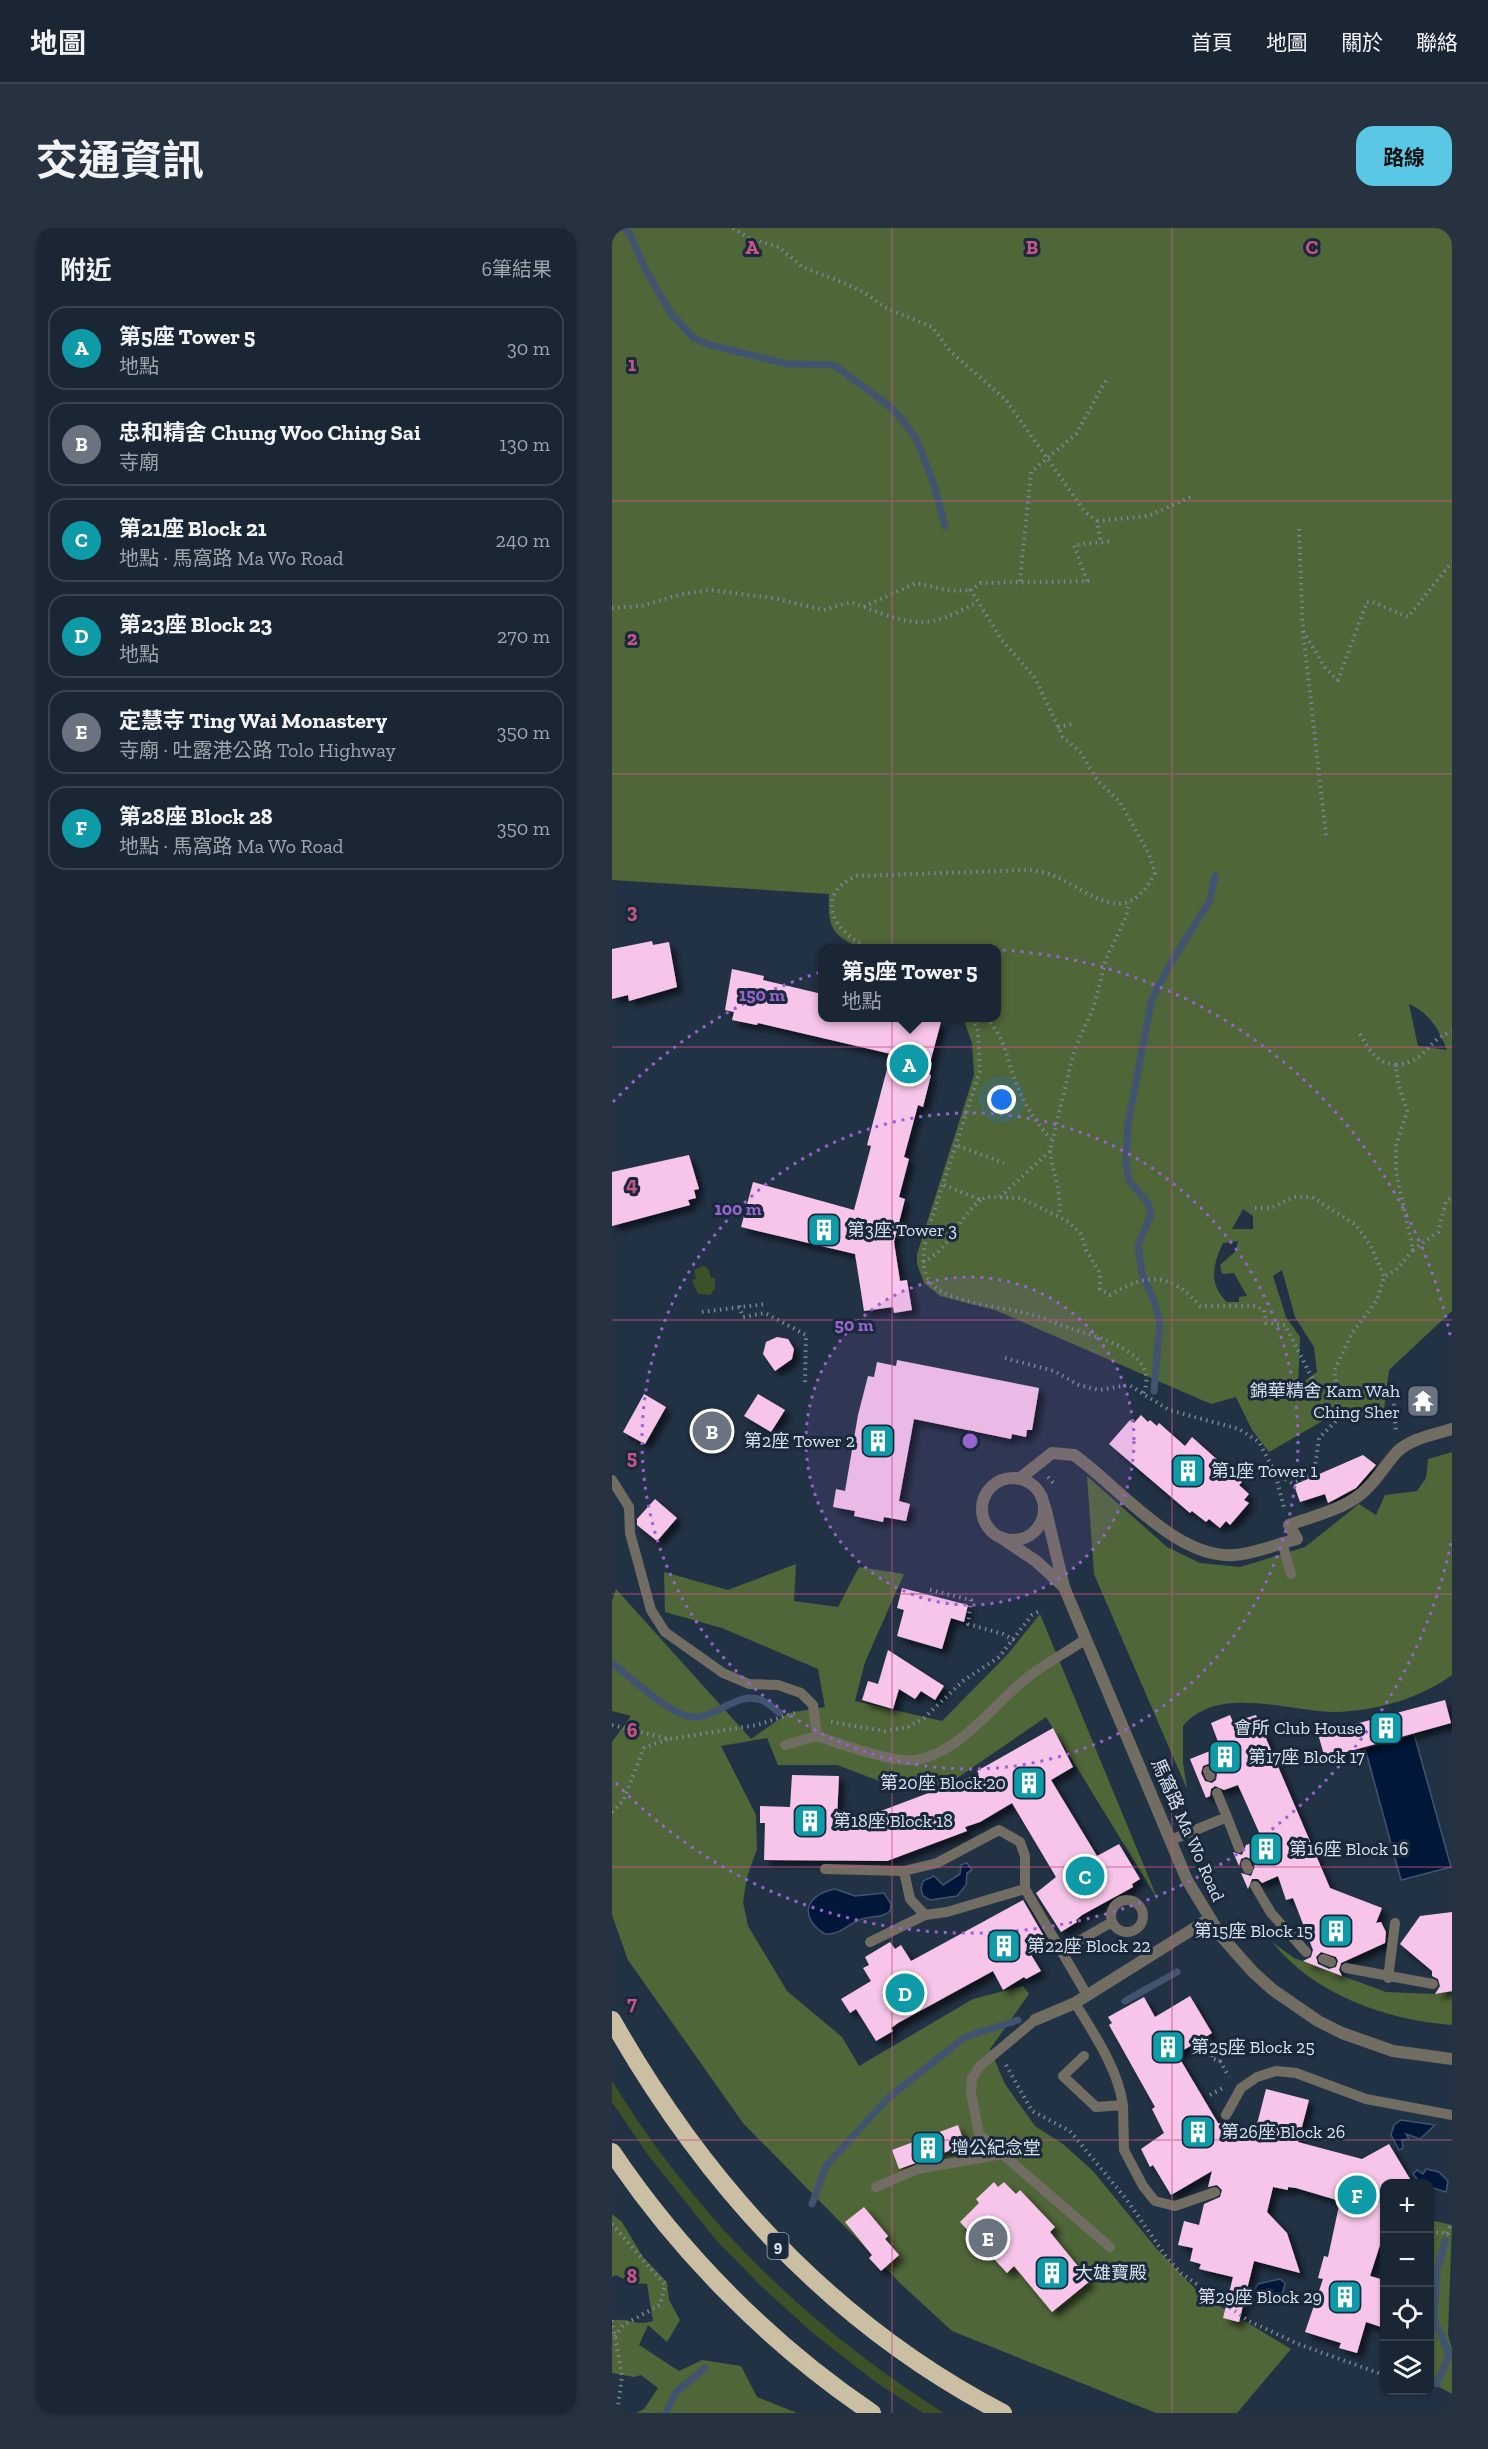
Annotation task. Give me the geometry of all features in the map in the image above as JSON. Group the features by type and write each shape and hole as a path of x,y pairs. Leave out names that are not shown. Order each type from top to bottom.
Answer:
{"highway":[{"name":"9","path":"612,2020 643,2075 682,2133 714,2176 780,2248 831,2295 876,2331 915,2359 1003,2413"},
{"path":"612,2152 654,2209 731,2296 797,2356 872,2413"}],"street":[{"path":"1282,1542 1297,1539 1289,1525 1338,1508 1360,1495 1381,1475 1398,1451 1413,1440 1452,1430"},
{"name":"馬窩路 Ma Wo Road","path":"1064,1587 1035,1561 987,1527 982,1506 990,1488 999,1481 1019,1479 1052,1454 1067,1452 1080,1459 1177,1539 1199,1550 1235,1555 1282,1542"},
{"name":"馬窩路 Ma Wo Road","path":"1019,1479 1036,1488 1045,1507 1064,1587 1188,1880 1209,1919 1253,1972 1295,2006 1318,2021 1342,2033 1394,2051 1452,2059"},
{"path":"1003,1539 1024,1539 1033,1534 1040,1526 1045,1507"},
{"path":"1035,2020 1075,2003 1209,1919"}],"lane":[{"path":"612,1480 629,1507 630,1533 651,1610 665,1632 723,1672 750,1684 778,1685 801,1693 813,1705 817,1736"},
{"path":"1282,1542 1292,1574"},
{"path":"785,1745 817,1736 866,1752 915,1760 942,1750 967,1734 1028,1677 1086,1639"},
{"path":"1217,1793 1239,1848"},
{"path":"1171,1840 1227,1817"},
{"path":"825,1869 904,1871 937,1863 999,1830 1020,1842 1025,1856 1025,1889 1087,1995"},
{"path":"904,1871 910,1899 926,1915"},
{"path":"1255,1886 1270,1913 1306,1952"},
{"path":"870,1942 926,1915 947,1912 1025,1889"},
{"path":"1061,1951 1112,1922"},
{"path":"1388,1978 1395,1923"},
{"path":"1346,1968 1388,1978 1433,1984"},
{"path":"1075,2003 1116,2079 1123,2105 1124,2150 1143,2186 1155,2201 1175,2206 1215,2192"},
{"path":"1035,2020 980,2066 972,2078 971,2093 979,2134 1110,2247"},
{"path":"1084,2056 1063,2076 1096,2107 1123,2105"},
{"path":"1226,2115 1240,2088 1257,2076 1276,2071 1296,2073 1366,2099 1452,2115"},
{"path":"876,2187 918,2169 1002,2154"}],"path":[{"path":"733,228 751,239 779,247 802,267 844,283 865,293 884,307 932,327 951,352 1006,400 1086,512 1097,521 1101,543"},
{"path":"1020,581 1031,472 1076,434 1106,380"},
{"path":"1097,521 1148,516 1192,496"},
{"path":"1299,529 1303,631 1326,836"},
{"path":"1087,581 1074,545 1113,541"},
{"path":"1303,631 1326,669 1338,680 1368,602 1408,617 1452,562"},
{"path":"863,607 916,584 951,591 971,590 980,584 1094,580"},
{"path":"612,608 641,606 682,594 710,590 773,598 824,610 851,602 910,623 918,623 935,622 977,602"},
{"path":"865,944 843,932 835,923 832,912 840,888 857,876 1029,870 1050,874 1106,903 1129,902 1145,892 1155,873 1149,854 1120,802 1097,780 1081,753 1063,737 1035,678 1001,639 971,590"},
{"path":"1058,727 1073,724"},
{"path":"1059,1216 1061,1194 1052,1169 1051,1138 1074,1051 1094,1006 1106,959 1126,917 1129,902"},
{"path":"975,1022 978,1031 980,1071 958,1146 928,1230 923,1262 926,1274 935,1288 973,1303 1023,1312 1121,1347 1138,1358 1144,1368 1147,1385 1143,1394"},
{"path":"990,1022 1000,1034 1029,1112 1051,1138"},
{"path":"1360,1034 1374,1056 1384,1064 1396,1065 1411,1064 1442,1034 1452,1032"},
{"path":"1396,1065 1398,1083 1407,1111 1395,1146 1396,1172 1413,1250"},
{"path":"958,1146 1004,1163"},
{"path":"1000,1198 1050,1150"},
{"path":"944,1185 981,1200"},
{"path":"923,1262 938,1253 970,1208 981,1200 987,1197 1021,1198 1059,1216 1082,1234 1090,1260 1100,1273 1100,1288 1110,1295 1125,1286 1152,1277 1168,1281 1188,1292 1200,1306 1211,1308 1255,1306 1264,1310 1266,1323 1285,1324 1314,1382"},
{"path":"1255,1208 1270,1208 1294,1197 1312,1197 1340,1217 1356,1225 1371,1246 1384,1277 1377,1300 1352,1333 1334,1371 1338,1393 1336,1421 1318,1437 1314,1474 1292,1483 1275,1473"},
{"path":"1384,1277 1396,1270 1413,1250 1438,1232 1446,1201 1452,1197"},
{"path":"702,1312 766,1304"},
{"path":"739,1306 743,1317 765,1313 806,1335 805,1382"},
{"path":"1005,1358 1054,1371 1079,1385 1099,1390 1129,1385 1169,1410 1239,1429 1259,1442 1275,1473 1289,1525"},
{"path":"1394,1392 1398,1451"},
{"path":"930,1590 971,1600 968,1624 1003,1634 1014,1640"},
{"path":"612,1812 623,1801 644,1749 669,1739 757,1725 792,1713 814,1715 885,1731 908,1727 924,1718 963,1681 999,1657 1032,1615 1042,1610"},
{"path":"612,1725 669,1739"},
{"path":"1207,2039 1213,2050"},
{"path":"999,2050 1015,2084 1032,2111 1050,2123 1070,2131 1127,2200 1167,2258 1181,2273 1249,2321 1298,2344 1380,2374"},
{"path":"1446,2234 1452,2223"},
{"path":"612,2224 665,2285 660,2305 623,2325 614,2338"},
{"path":"1434,2232 1452,2237"},
{"path":"612,2320 622,2376 616,2413"}],"green space":[{"path":"612,228 1452,228 1452,1311 1389,1370 1383,1417 1331,1416 1269,1452 1252,1430 1236,1397 1211,1404 995,1310 940,1296 924,1283 917,1264 917,1254 974,1075 972,1043 964,1022 1001,1022 1001,944 853,944 833,928 829,914 829,894 612,880","holes":["1409,1004 1416,1007 1433,1023 1447,1050 1418,1046","1243,1209 1253,1216 1253,1229 1232,1229","1238,1241 1236,1251 1220,1265 1222,1274 1234,1273 1247,1296 1239,1297 1239,1302 1227,1302 1217,1288 1215,1266 1223,1243","1282,1270 1295,1317 1314,1347 1317,1372 1298,1386 1300,1337 1286,1317 1273,1276"]},
{"path":"703,1266 708,1268 711,1278 715,1278 715,1289 710,1295 698,1294 692,1281 696,1279 694,1270"},
{"path":"1452,1452 1452,1675 1411,1697 1366,1709 1335,1712 1235,1703 1215,1706 1198,1713 1183,1726 1183,1763 1187,1789 1094,1574 1087,1476 1167,1547 1200,1563 1240,1567 1305,1547 1359,1504 1376,1515 1385,1495 1417,1491 1426,1478 1428,1459"},
{"path":"796,1564 794,1601 838,1607 859,1567 904,1574 865,1662 855,1701 942,1721 1008,1654 1040,1614 1158,1900 1046,1717 947,1785 890,1785 837,1765 778,1765 767,1738 721,1746 756,1815 757,1849 747,1877 743,1902 748,1926 787,1991 842,2037 859,2066 973,1999 1023,1986 1029,1994 990,2049 1005,2084 1035,2126 1063,2144 1093,2171 1156,2248 1201,2295 1291,2349 1237,2413 1156,2413 952,2331 901,2284 743,2123 628,1960 612,1915 612,1742 631,1716 612,1711 612,1601 616,1589 751,1739 788,1713 825,1707 818,1669 722,1628 665,1612 664,1572 728,1590"},
{"path":"1272,1942 1294,1958 1386,1992 1435,1994 1452,1991 1452,2025 1402,2017 1353,2002 1309,1977 1289,1961"},
{"path":"612,2081 680,2179 758,2266 847,2344 894,2380 944,2413 923,2413 877,2383 814,2334 761,2286 717,2241 648,2155 612,2102"},
{"path":"612,2214 622,2222 643,2257 667,2282 669,2300 680,2320 667,2342 648,2325 639,2345 679,2371 702,2360 741,2366 757,2397 797,2413 636,2413 644,2409 658,2388 641,2375 634,2377 612,2373 612,2321 646,2323 653,2321 647,2284 632,2283 616,2275 612,2277"},
{"path":"1434,2221 1452,2225 1448,2335 1452,2349 1452,2394 1434,2384"}],"water":[{"path":"1414,1734 1451,1867 1401,1880 1365,1748"},
{"path":"967,1863 972,1870 967,1873 966,1885 957,1896 930,1900 923,1896 921,1889 923,1881 934,1876 943,1885 960,1874 961,1865"},
{"path":"835,1889 855,1896 884,1893 891,1904 890,1911 857,1921 836,1933 825,1934 811,1921 809,1908 817,1896"},
{"path":"1401,2120 1435,2125 1420,2139 1406,2134 1409,2139 1402,2140 1403,2148 1399,2150 1391,2135 1394,2125"},
{"path":"1426,2169 1439,2172 1448,2181 1446,2192 1434,2188 1434,2179 1417,2179 1413,2174 1417,2170 1423,2174"},
{"path":"1280,2279 1285,2283 1281,2299 1264,2305 1254,2301 1253,2292 1258,2284"}],"building":[{"path":"652,941 653,945 669,942 677,987 629,1001 628,995 612,999 612,949"},
{"path":"732,969 764,976 763,980 818,993 818,1022 941,1022 927,1074 931,1075 923,1107 918,1105 904,1157 909,1159 899,1197 905,1199 894,1242 900,1281 907,1280 912,1310 894,1313 893,1307 864,1311 855,1254 741,1227 753,1182 854,1210 871,1146 867,1145 891,1054 758,1023 757,1025 732,1020 734,1012 725,1010"},
{"path":"689,1155 699,1189 694,1190 696,1198 688,1200 690,1205 612,1226 612,1172"},
{"path":"777,1337 788,1339 794,1349 792,1359 775,1371 763,1354 766,1342"},
{"name":"第2座 Tower 2","path":"897,1360 1039,1388 1032,1430 1027,1430 1026,1437 1012,1434 1011,1439 914,1419 899,1501 910,1504 906,1521 884,1517 883,1522 854,1516 855,1511 833,1507 836,1489 845,1491 858,1415 868,1376 874,1377 877,1362 896,1366"},
{"path":"644,1394 666,1407 645,1444 623,1432"},
{"path":"758,1394 785,1410 771,1432 744,1416"},
{"name":"第1座 Tower 1","path":"1141,1415 1148,1422 1150,1420 1157,1426 1159,1423 1185,1446 1192,1437 1242,1482 1239,1485 1249,1494 1244,1500 1249,1503 1230,1525 1226,1521 1220,1528 1209,1519 1206,1522 1192,1511 1190,1513 1109,1444 1130,1420 1134,1423"},
{"path":"1363,1455 1376,1465 1356,1488 1328,1503 1325,1494 1300,1502 1294,1485"},
{"path":"655,1499 677,1518 657,1541 637,1525 637,1519"},
{"path":"902,1588 968,1605 964,1622 951,1618 942,1649 897,1636 904,1610 897,1608"},
{"path":"888,1650 944,1686 935,1700 921,1691 915,1699 899,1689 893,1709 862,1700 868,1681 878,1684"},
{"name":"會所 Club House","path":"1445,1700 1451,1723 1325,1758 1318,1734"},
{"path":"1230,1715 1233,1722 1256,1715 1330,1888 1382,1908 1376,1923 1381,1922 1386,1932 1385,1943 1341,1963 1339,1970 1342,1976 1303,1961 1311,1957 1313,1950 1293,1898 1286,1900 1278,1876 1262,1883 1258,1879 1252,1879 1248,1889 1241,1873 1251,1876 1255,1866 1251,1859 1246,1857 1241,1859 1239,1866 1233,1852 1242,1855 1246,1845 1262,1839 1238,1785 1224,1790 1215,1786 1211,1789 1210,1796 1206,1798 1190,1759 1220,1747 1211,1723","holes":["1208,1764 1213,1766 1217,1774 1216,1780 1212,1783 1205,1781 1201,1773 1203,1766","1321,1952 1336,1957 1338,1961 1336,1967 1329,1969 1318,1964 1316,1957"]},
{"path":"1053,1728 1073,1767 1051,1780 1097,1856 1119,1844 1140,1879 1132,1884 1133,1887 1082,1915 1076,1920 1077,1922 1061,1932 1036,1893 1056,1877 1012,1803 980,1822 965,1827 967,1831 887,1861 764,1860 765,1823 760,1823 760,1806 790,1807 792,1775 839,1776 837,1818 881,1820 878,1812 979,1774 977,1771"},
{"path":"1023,1900 1045,1938 1027,1948 1041,1971 1026,1979 1024,1977 1003,1990 993,1971 898,2023 891,2028 893,2031 876,2041 856,2009 850,2013 841,1999 871,1981 863,1968 869,1965 865,1957 890,1942 895,1949 901,1945 911,1961"},
{"path":"1452,1912 1452,1991 1435,1994 1440,1986 1438,1979 1432,1976 1432,1971 1400,1944 1420,1916"},
{"path":"1190,1996 1212,2033 1177,2054 1218,2123 1255,2132 1266,2089 1309,2100 1298,2142 1362,2159 1389,2144 1410,2179 1380,2179 1380,2245 1370,2276 1380,2279 1380,2327 1366,2322 1357,2353 1339,2348 1341,2343 1305,2332 1323,2279 1318,2278 1324,2256 1328,2257 1340,2201 1296,2188 1288,2187 1288,2190 1273,2187 1267,2212 1287,2233 1300,2273 1254,2261 1239,2322 1223,2318 1233,2277 1199,2269 1201,2264 1190,2261 1193,2248 1178,2245 1184,2221 1199,2225 1204,2204 1220,2197 1222,2190 1217,2185 1208,2187 1212,2171 1171,2195 1153,2165 1150,2167 1141,2149 1164,2133 1152,2109 1155,2107 1109,2025 1112,2023 1108,2017 1144,1997 1155,2017"},
{"name":"增公紀念堂","path":"958,2125 965,2145 899,2169 892,2150"},
{"path":"994,2182 998,2187 1004,2182 1016,2194 1020,2190 1055,2227 1050,2232 1090,2281 1052,2312 1014,2266 1007,2273 960,2222 979,2203 976,2199"},
{"path":"864,2207 888,2236 885,2239 899,2255 881,2271 869,2258 872,2255 845,2222"}],"waterway":[{"path":"624,228 630,234 644,267 672,315 695,339 710,345 787,364 834,365 883,401 900,417 916,438 934,485 945,526"},
{"path":"1154,1391 1160,1321 1142,1274 1138,1245 1151,1214 1148,1203 1129,1181 1126,1163 1128,1123 1152,999 1169,966 1209,902 1215,876"},
{"path":"612,1663 658,1701 687,1716 706,1715 742,1699 751,1698 764,1701 780,1713"},
{"path":"1125,2001 1177,1972"},
{"path":"812,2204 826,2166 888,2098 965,2037 1018,2020"},
{"path":"1437,2384 1449,2354 1434,2319 1437,2271 1445,2241"},
{"path":"666,2413 676,2392 705,2368"}],"place":[{"name":"第5座 Tower 5","path":"909,1064"},
{"name":"第3座 Tower 3","path":"824,1230"},
{"name":"錦華精舍 Kam Wah Ching Sher","path":"1423,1401"},
{"name":"忠和精舍 Chung Woo Ching Sai","path":"712,1431"},
{"name":"第2座 Tower 2","path":"878,1441"},
{"name":"第1座 Tower 1","path":"1188,1471"},
{"name":"會所 Club House","path":"1386,1728"},
{"name":"第17座 Block 17","path":"1225,1757"},
{"name":"第20座 Block 20","path":"1029,1783"},
{"name":"第18座 Block 18","path":"810,1821"},
{"name":"第16座 Block 16","path":"1266,1849"},
{"name":"第21座 Block 21","path":"1085,1876"},
{"name":"第15座 Block 15","path":"1336,1931"},
{"name":"第22座 Block 22","path":"1004,1946"},
{"name":"第23座 Block 23","path":"905,1993"},
{"name":"第25座 Block 25","path":"1168,2047"},
{"name":"第26座 Block 26","path":"1198,2132"},
{"name":"增公紀念堂","path":"928,2148"},
{"name":"第28座 Block 28","path":"1357,2195"},
{"name":"定慧寺 Ting Wai Monastery","path":"988,2238"},
{"name":"大雄寶殿","path":"1052,2273"},
{"name":"第29座 Block 29","path":"1345,2297"}]}
